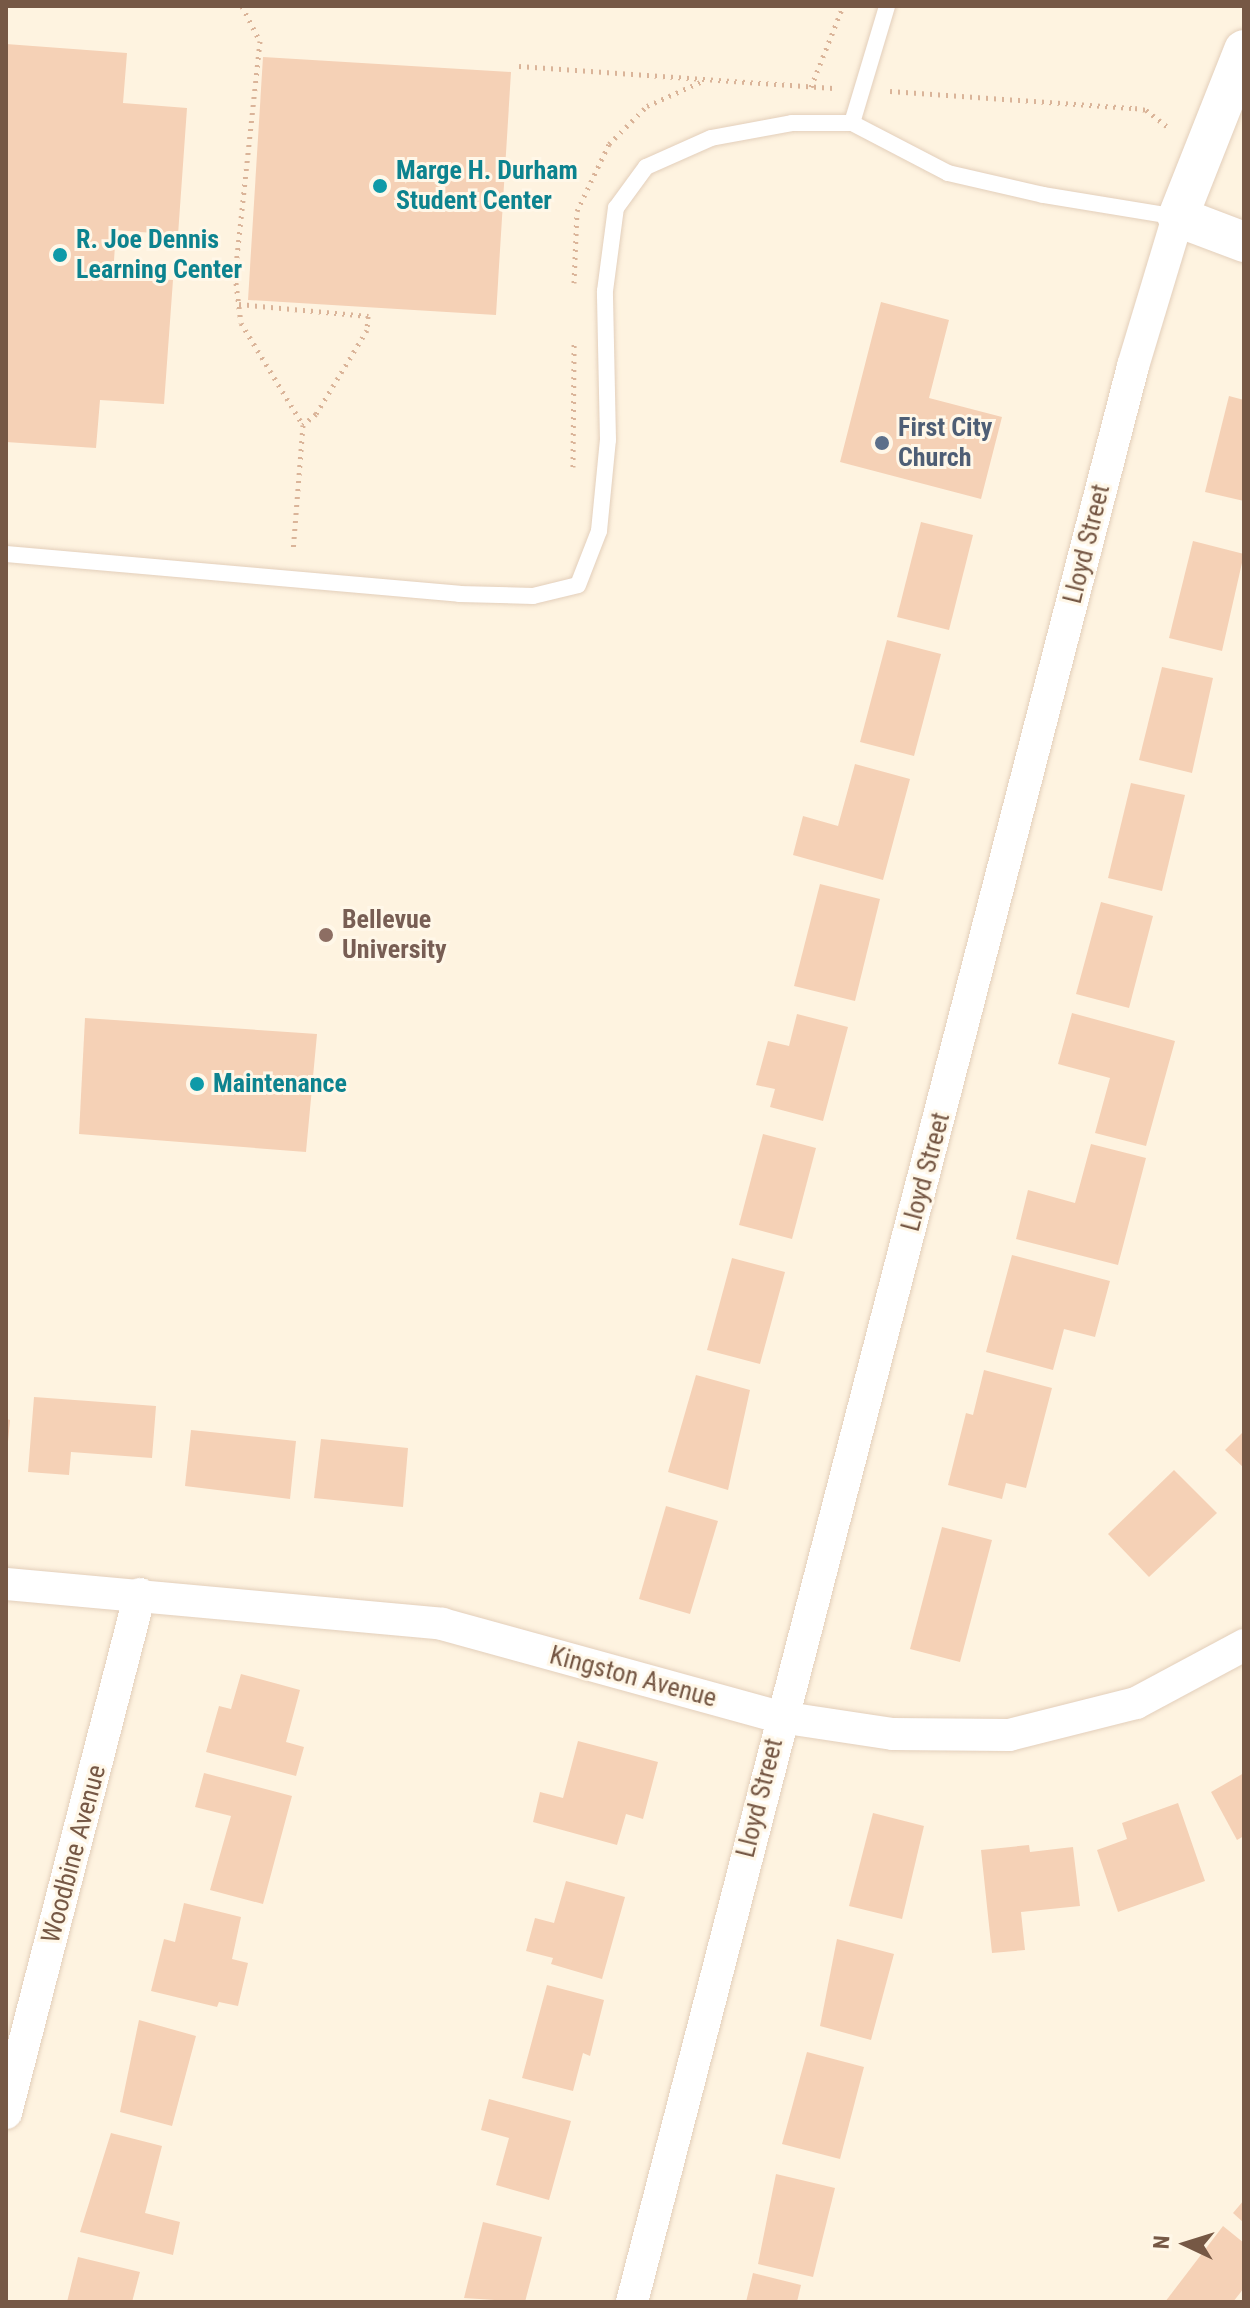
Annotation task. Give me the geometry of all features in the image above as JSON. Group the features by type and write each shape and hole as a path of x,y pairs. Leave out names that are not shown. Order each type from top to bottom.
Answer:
{"street":[{"name":"Lloyd Street","path":"632,2302 780,1717 1133,366 1178,217 1244,50"},
{"path":"1178,217 1244,242"},
{"name":"Kingston Avenue","path":"6,1584 442,1624 780,1717 893,1734 1009,1735 1136,1703 1244,1645"},
{"name":"Woodbine Avenue","path":"6,2113 140,1594"}],"lane":[{"path":"852,123 887,6"},
{"path":"6,554 459,594 533,596 578,585 599,531 608,440 605,291 616,208 646,167 711,138 792,123 852,123 948,173 1043,195 1178,217"}],"path":[{"path":"242,6 260,41 235,275 241,323 303,425 294,538"},
{"path":"811,87 843,6"},
{"path":"239,304 368,316 367,330 316,414 303,425"}],"building":[{"name":"R. Joe Dennis Learning Center","path":"6,44 127,53 123,103 187,108 178,235 116,230 113,276 173,280 164,404 100,400 96,448 6,442"},
{"name":"Marge H. Durham Student Center","path":"263,57 511,72 496,315 248,300"},
{"path":"881,302 949,320 929,398 1002,417 981,499 840,462"},
{"path":"1229,396 1244,400 1244,501 1205,492"},
{"path":"921,522 973,535 949,630 897,617"},
{"path":"1193,541 1244,554 1222,651 1169,638"},
{"path":"887,640 941,654 914,756 860,742"},
{"path":"1162,667 1213,678 1192,773 1139,760"},
{"path":"855,764 910,779 883,880 793,855 803,816 838,826"},
{"path":"1131,783 1185,795 1162,891 1108,878"},
{"path":"820,884 880,899 855,1001 794,986"},
{"path":"1101,902 1153,916 1129,1008 1076,994"},
{"path":"1072,1013 1175,1041 1146,1146 1095,1133 1110,1078 1058,1064"},
{"path":"797,1014 848,1027 823,1121 770,1107 775,1089 756,1085 768,1041 789,1046"},
{"name":"Maintenance","path":"85,1018 317,1034 306,1152 79,1134"},
{"path":"763,1134 816,1148 792,1239 739,1225"},
{"path":"1091,1144 1146,1158 1118,1265 1016,1239 1028,1190 1075,1203"},
{"path":"1012,1255 1110,1281 1095,1337 1064,1329 1053,1370 986,1352"},
{"path":"732,1258 785,1272 760,1364 707,1350"},
{"path":"984,1370 1052,1388 1026,1488 1006,1483 1002,1499 948,1485 966,1413 973,1415"},
{"path":"696,1375 750,1390 728,1490 668,1472"},
{"path":"34,1397 156,1406 152,1458 71,1452 69,1475 28,1472"},
{"path":"6,1419 10,1420 8,1442 6,1442"},
{"path":"191,1430 296,1441 290,1499 185,1486"},
{"path":"1244,1431 1244,1468 1225,1450"},
{"path":"321,1439 408,1448 403,1507 314,1498"},
{"path":"1174,1470 1217,1513 1149,1577 1108,1534"},
{"path":"666,1506 718,1521 690,1614 639,1599"},
{"path":"942,1527 992,1540 960,1662 910,1649"},
{"path":"241,1674 300,1690 286,1742 304,1747 296,1776 206,1752 219,1706 231,1709"},
{"path":"578,1741 658,1762 643,1819 626,1814 617,1845 533,1822 540,1792 563,1798"},
{"path":"204,1773 292,1796 263,1904 210,1890 231,1816 195,1807"},
{"path":"1244,1773 1244,1836 1237,1840 1211,1792"},
{"path":"1178,1803 1205,1881 1118,1912 1097,1850 1127,1839 1122,1823"},
{"path":"873,1813 924,1826 902,1919 849,1906"},
{"path":"1029,1845 1030,1852 1073,1847 1080,1906 1021,1912 1025,1950 992,1953 981,1850"},
{"path":"566,1881 625,1897 602,1979 551,1964 553,1958 526,1951 535,1918 554,1923"},
{"path":"184,1903 241,1917 232,1959 248,1963 238,2006 219,2002 217,2007 151,1991 164,1939 175,1942"},
{"path":"837,1939 894,1954 871,2040 820,2026"},
{"path":"547,1985 604,2000 590,2056 583,2053 573,2091 522,2078"},
{"path":"139,2020 196,2036 172,2126 120,2112"},
{"path":"807,2052 864,2067 840,2159 782,2144"},
{"path":"489,2099 571,2121 549,2200 496,2185 509,2138 481,2130"},
{"path":"111,2133 162,2146 145,2213 180,2222 173,2255 80,2232"},
{"path":"776,2174 835,2188 813,2277 758,2264"},
{"path":"1244,2200 1244,2223 1233,2213"},
{"path":"483,2222 542,2237 525,2302 464,2298"},
{"path":"1223,2226 1244,2243 1244,2288 1233,2302 1165,2302"},
{"path":"78,2257 140,2272 132,2302 67,2302"},
{"path":"753,2273 801,2285 797,2302 746,2302"}],"place":[{"name":"Marge H. Durham Student Center","path":"380,186"},
{"name":"R. Joe Dennis Learning Center","path":"60,255"},
{"name":"First City Church","path":"882,443"},
{"name":"Bellevue University","path":"326,935"},
{"name":"Maintenance","path":"197,1084"}]}
